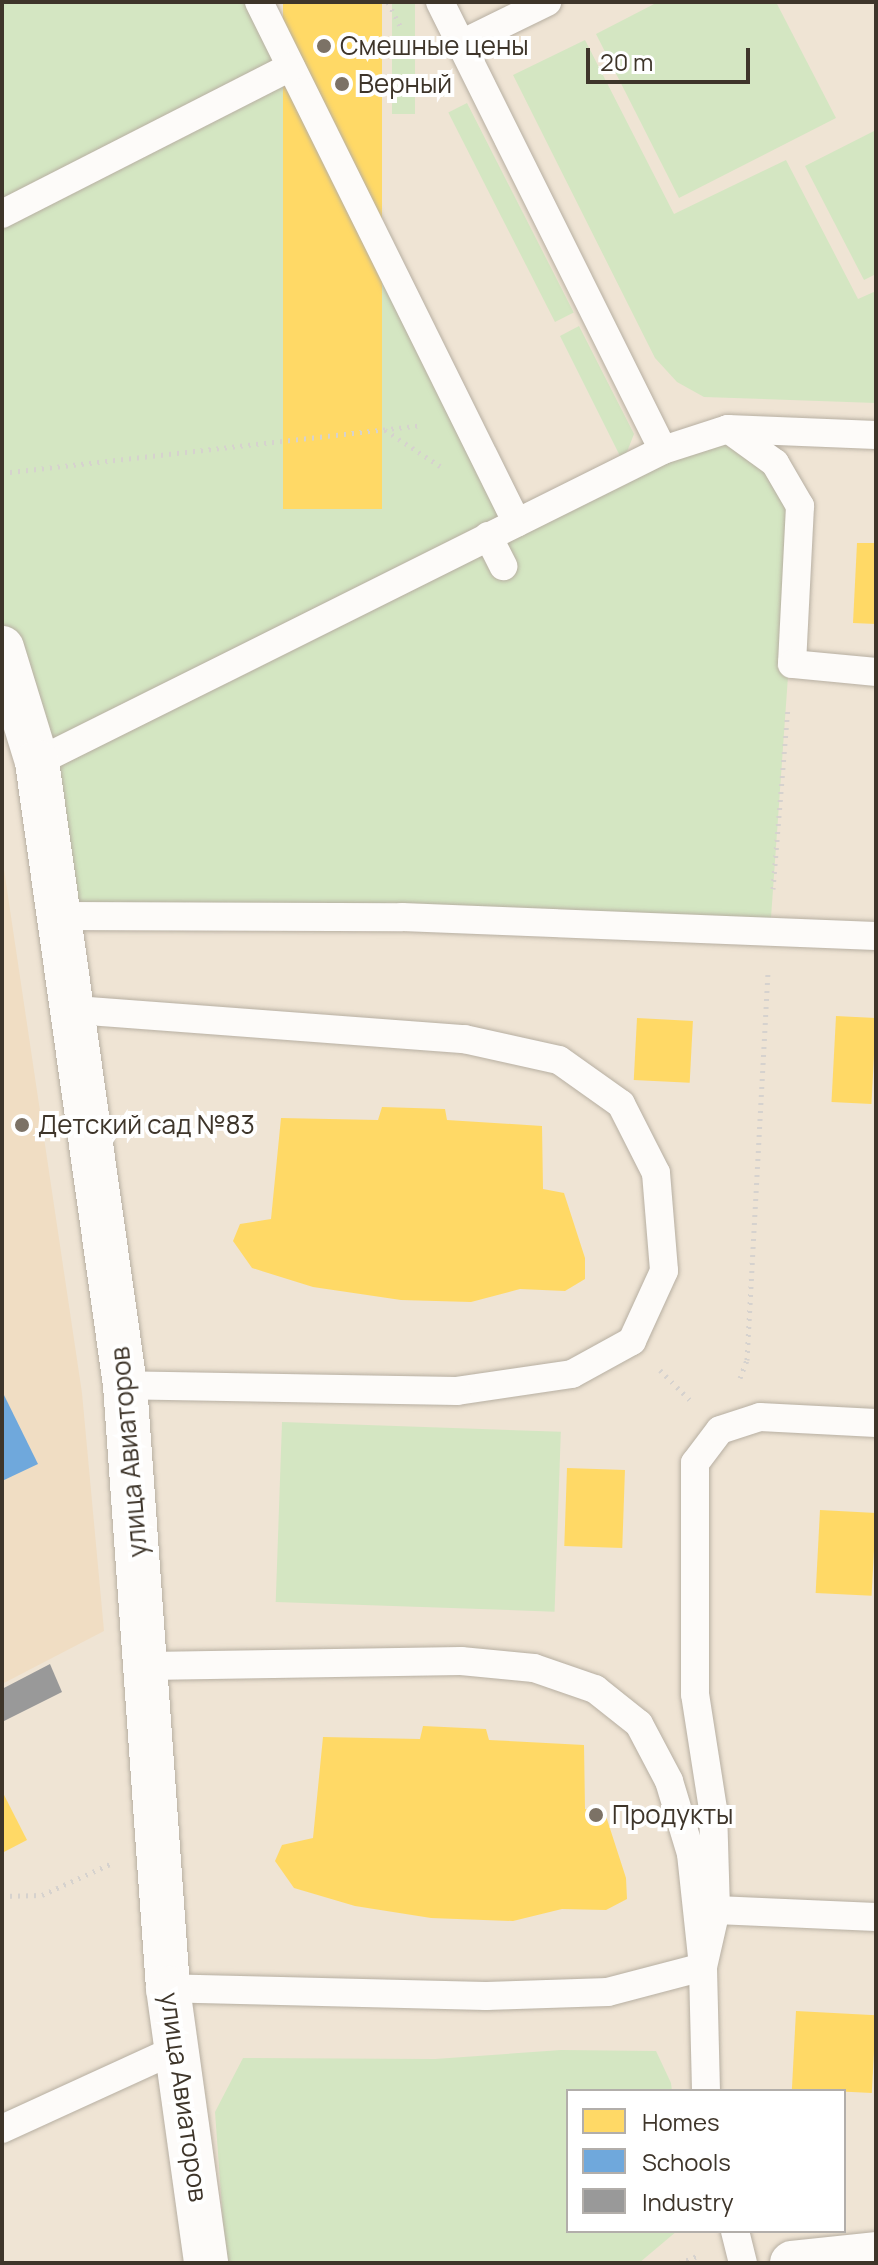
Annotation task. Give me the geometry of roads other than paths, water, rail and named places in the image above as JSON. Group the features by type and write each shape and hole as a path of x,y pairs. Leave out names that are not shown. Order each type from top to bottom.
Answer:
{"street":[{"name":"улица Авиаторов","path":"2,648 37,762 76,1010 125,1385 148,1666 168,1988 206,2263"},
{"path":"792,2263 876,2254"}],"lane":[{"path":"259,2 517,523"},
{"path":"440,2 663,450"},
{"path":"461,44 547,2"},
{"path":"2,214 291,67"},
{"path":"728,429 775,463 800,506 792,664 876,672"},
{"path":"37,762 663,450 728,429 876,435"},
{"path":"488,536 503,566"},
{"path":"62,916 402,917 876,936"},
{"path":"76,1010 464,1039 559,1060 621,1104 656,1173 664,1271 632,1341 572,1374 457,1391 125,1385"},
{"path":"703,1967 716,1910 713,1809 695,1694 695,1463 720,1430 760,1417 876,1423"},
{"path":"148,1666 461,1661 534,1668 595,1689 639,1724 669,1781 691,1854 703,1967 706,2089"},
{"path":"716,1910 876,1917"},
{"path":"168,1988 486,1996 608,1992 703,1967"},
{"path":"2,2129 177,2049"},
{"path":"736,2233 743,2263"}],"place":[{"name":"Смешные цены","path":"324,46"},
{"name":"Верный","path":"342,84"},
{"name":"Детский сад №83","path":"22,1125"},
{"name":"Продукты","path":"596,1815"}]}
